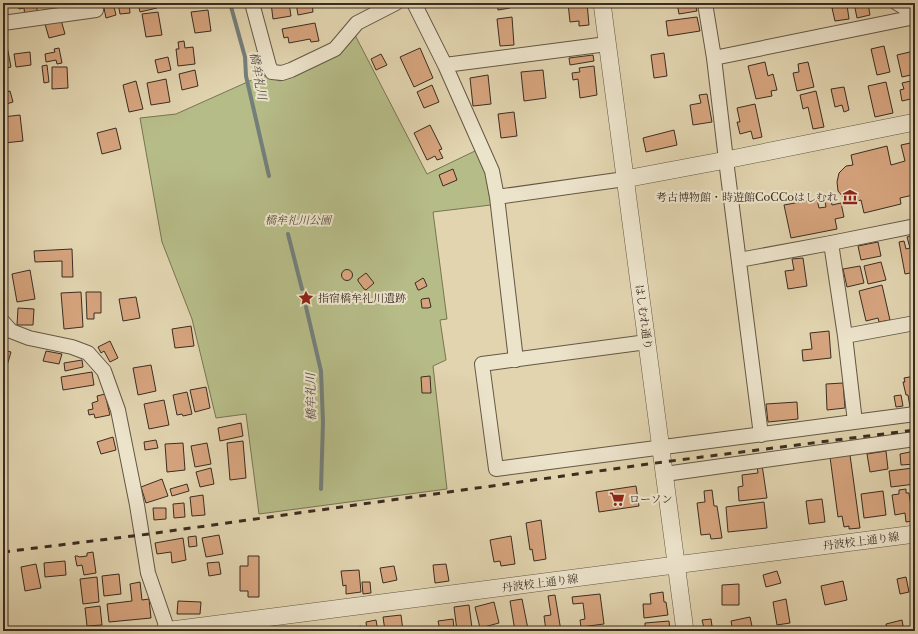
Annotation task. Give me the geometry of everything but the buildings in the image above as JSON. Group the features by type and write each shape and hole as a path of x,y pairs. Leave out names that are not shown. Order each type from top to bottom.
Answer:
{"street":[{"path":"3,23 96,10 94,3"},
{"path":"252,3 269,66 272,72 282,73 335,49 357,23 396,3"},
{"path":"414,3 445,65 492,172 497,197 516,360"},
{"name":"はしむれ通り","path":"602,3 686,631"},
{"path":"705,3 714,58 761,435"},
{"path":"897,3 915,14"},
{"path":"714,58 915,17"},
{"path":"445,65 608,44"},
{"path":"497,197 625,179 915,122"},
{"path":"739,260 915,226"},
{"path":"832,243 855,422"},
{"path":"3,322 10,330 29,338 72,346 88,353 104,371 118,410 137,506 148,573 168,630"},
{"path":"845,336 915,323"},
{"path":"647,342 482,364 496,469 915,414"},
{"path":"665,474 915,439"},
{"name":"丹波校上通り線","path":"164,631 192,629 314,611 915,534"}],"green space":[{"name":"橋牟礼川公園","path":"355,35 427,174 477,150 485,170 491,205 433,212 447,319 440,320 446,360 433,366 447,489 259,514 246,414 216,418 192,319 162,242 140,118 176,114 263,75 280,81 340,50"}],"waterway":[{"name":"橋牟礼川","path":"230,3 245,57 246,76 269,176"},
{"name":"橋牟礼川","path":"288,234 302,289"},
{"name":"橋牟礼川","path":"306,307 321,371 323,422 321,489"}],"railway":[{"path":"3,552 141,535 663,462 915,430"}],"place":[{"name":"考古博物館・時遊館CoCCoはしむれ","path":"850,197"},
{"name":"指宿橋牟礼川遺跡","path":"306,298"},
{"name":"ローソン","path":"617,499"}]}
